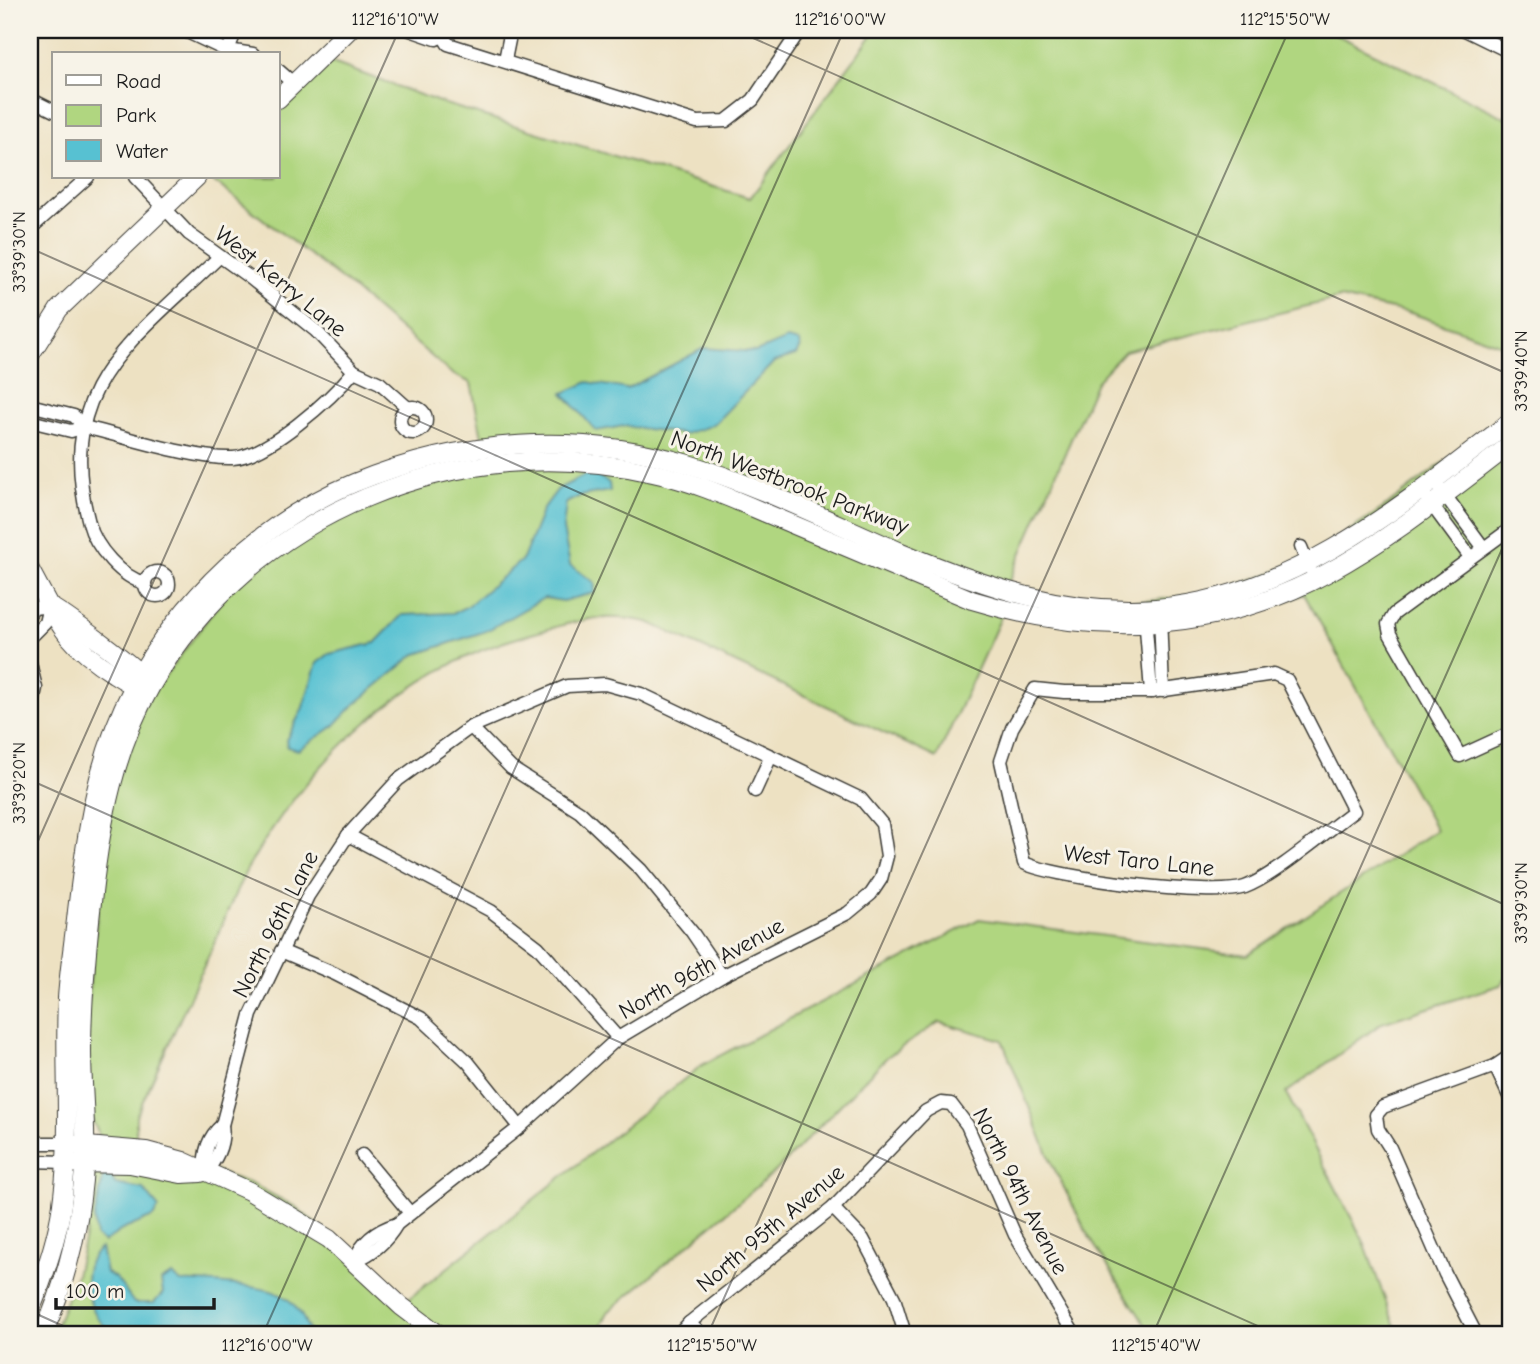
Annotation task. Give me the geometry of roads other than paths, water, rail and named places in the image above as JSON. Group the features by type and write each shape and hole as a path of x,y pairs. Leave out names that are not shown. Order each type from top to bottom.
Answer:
{"street":[{"path":"183,30 231,52 236,30"},
{"path":"284,90 349,30"},
{"path":"410,30 436,39 444,33 448,44 505,60 671,117 698,122 726,121 753,100 800,30"},
{"path":"505,60 511,30"},
{"path":"1465,30 1510,52"},
{"path":"30,99 52,110"},
{"path":"30,229 87,178"},
{"name":"West Kerry Lane","path":"136,178 163,209 219,257 249,276 316,331 354,371 380,383 397,395 408,408"},
{"path":"31,344 60,309 196,178"},
{"path":"145,583 132,580 91,532 81,493 79,454 86,408 106,371 130,341 219,257"},
{"path":"30,421 71,431 84,427 198,453 235,458 300,425 326,403 354,371"},
{"path":"30,405 74,415 84,427"},
{"name":"North Westbrook Parkway","path":"1432,492 1510,422"},
{"name":"North Westbrook Parkway","path":"66,1143 67,997 90,807 108,744 142,682 215,601 259,560 344,505 423,476 516,461 601,464 686,481 794,516 918,568 968,580 1017,605 1085,607 1153,617 1223,614 1510,445"},
{"path":"1432,492 1483,547"},
{"path":"1432,492 1470,557"},
{"path":"1510,529 1394,614 1388,624 1390,634 1460,756 1510,733"},
{"path":"30,570 49,606 45,623 30,638"},
{"path":"30,613 34,608 49,606 66,614 142,682"},
{"path":"1153,617 1156,692"},
{"path":"30,663 36,688 30,715"},
{"name":"West Taro Lane","path":"1273,674 1287,680 1354,811 1244,887 1208,891 1092,879 1041,871 1024,863 1001,761 1012,728 1034,689 1064,692 1156,692 1273,674"},
{"name":"North Westbrook Parkway","path":"43,1334 67,1272 75,1236 85,996 102,826 142,682"},
{"name":"North 96th Lane","path":"205,1173 203,1158 213,1133 222,1125 251,1015 281,951 322,873 348,835 398,780 471,727 567,686 605,684 641,694 771,755"},
{"path":"471,727 511,768 580,812 641,870 692,932 722,976"},
{"path":"755,791 771,755"},
{"name":"North 96th Avenue","path":"354,1261 368,1256 390,1236 397,1224 520,1127 618,1038 722,976 848,914 871,894 881,879 887,856 882,824 862,799 771,755"},
{"path":"348,835 491,911 538,947 618,1038"},
{"path":"281,951 335,974 421,1018 468,1062 520,1127"},
{"path":"1476,1334 1390,1148 1378,1129 1377,1115 1383,1107 1495,1066 1510,1056"},
{"path":"1495,1066 1510,1098"},
{"name":"North 95th Avenue","path":"679,1334 689,1323 833,1208 926,1111 941,1103 951,1104"},
{"name":"North 94th Avenue","path":"951,1104 967,1125 1015,1235 1074,1334"},
{"path":"30,1143 66,1143 79,1157"},
{"path":"30,1161 146,1151 183,1161 286,1210 354,1261 401,1306 438,1334"},
{"path":"362,1155 410,1213"},
{"name":"North Westbrook Parkway","path":"30,1311 79,1157"},
{"path":"833,1208 863,1239 894,1298 905,1334"},
{"path":"689,1323 701,1334"}],"water":[{"path":"787,339 799,342 796,355 774,362 716,422 684,434 624,426 596,431 563,393 588,382 627,389 704,348 756,352"},
{"path":"591,472 609,483 610,491 580,496 566,503 563,529 570,565 595,583 594,593 563,601 544,598 486,631 414,655 355,704 334,726 298,750 287,747 286,740 302,710 317,663 329,654 375,643 402,615 453,613 468,606 523,559 543,509 558,489"},
{"path":"104,1173 110,1173 115,1184 143,1189 159,1208 153,1217 122,1230 104,1242 96,1237 94,1219"},
{"path":"101,1248 106,1273 116,1278 134,1303 154,1303 163,1293 161,1281 172,1275 181,1282 261,1289 282,1295 290,1301 304,1320 310,1334 114,1334 97,1317 86,1280 92,1257"}]}
